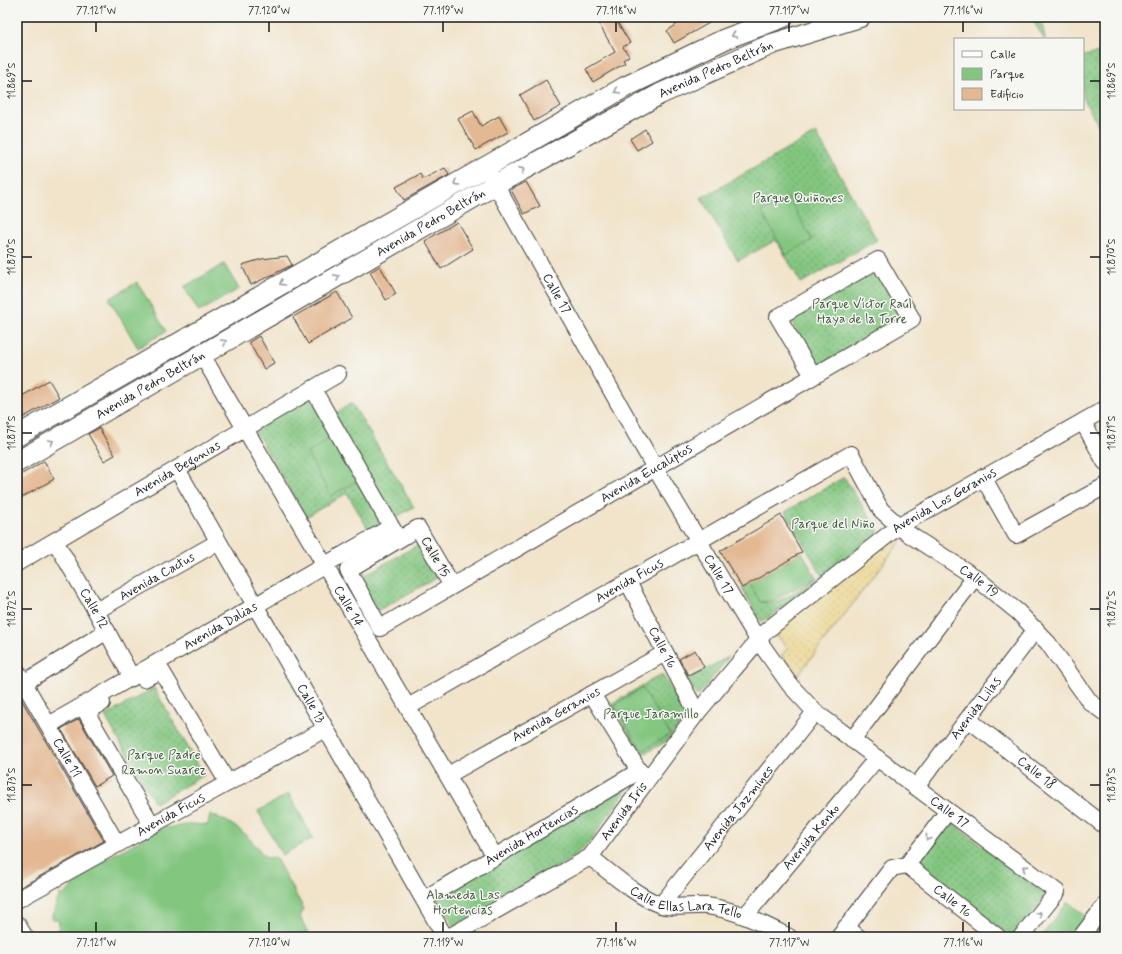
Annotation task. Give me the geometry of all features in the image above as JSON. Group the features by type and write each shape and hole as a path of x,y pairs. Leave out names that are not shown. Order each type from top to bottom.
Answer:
{"main road":[{"name":"Avenida Pedro Beltrán","path":"17,436 485,166 656,71 725,39 784,17"},
{"name":"Avenida Pedro Beltrán","path":"17,462 495,185 660,94 695,77 772,44 860,17"},
{"path":"74,403 85,422"}],"street":[{"name":"Calle 17","path":"485,166 655,468 758,640 790,685 815,712 1057,892 1021,937"},
{"name":"Avenida Eucaliptos","path":"380,628 912,319 878,260 778,317 813,376"},
{"name":"Calle 14","path":"202,355 495,857"},
{"name":"Avenida Begonias","path":"17,563 338,374"},
{"path":"313,389 395,533"},
{"name":"Avenida Los Geranios","path":"758,640 772,627 899,526 1105,409"},
{"path":"1083,422 1105,462"},
{"name":"Calle 19","path":"851,454 880,510 907,533 975,577 1018,612 1036,629 1057,655 1086,697 1105,713"},
{"name":"Avenida Ficus","path":"408,708 851,454"},
{"name":"Calle 13","path":"177,469 445,937"},
{"path":"983,477 1016,535 1105,486"},
{"name":"Calle 15","path":"395,533 418,528 452,586"},
{"name":"Calle 14","path":"380,628 348,570 395,533"},
{"name":"Avenida Dalias","path":"49,725 325,566 395,533"},
{"name":"Calle 12","path":"54,541 96,610 132,678"},
{"name":"Avenida Cactus","path":"96,610 218,542"},
{"path":"852,740 975,577"},
{"name":"Calle 16","path":"628,582 697,713"},
{"name":"Avenida Lilas","path":"916,787 1036,629"},
{"path":"20,677 107,632"},
{"name":"Avenida Iris","path":"449,937 590,857 644,775 758,640"},
{"name":"Avenida Geranios","path":"448,775 665,653"},
{"path":"152,825 86,712 161,670 228,783"},
{"name":"Calle 11","path":"20,677 117,844"},
{"path":"592,694 644,775"},
{"name":"Avenida Jazmines","path":"661,905 815,712"},
{"name":"Calle 18","path":"968,720 1105,826"},
{"name":"Avenida Ficus","path":"17,900 325,729"},
{"name":"Avenida Kenko","path":"745,916 877,758"},
{"name":"Avenida Hortencias","path":"424,899 495,857 644,775"},
{"path":"848,934 892,868 907,865 948,811"},
{"name":"Calle Ellas Lara Tello","path":"590,857 636,891 661,905 705,906 728,910 745,916 790,937"},
{"name":"Calle 16","path":"907,865 998,937"},
{"path":"1080,937 1105,905"}],"green space":[{"path":"1031,17 1041,17 1045,38"},
{"path":"1105,52 1105,137 1084,100 1084,56"},
{"name":"Parque Quiñones","path":"816,133 877,240 801,283 776,240 738,261 701,198"},
{"path":"789,198 812,240 786,255 762,212"},
{"path":"224,264 239,289 199,312 184,287"},
{"name":"Parque Víctor Raúl Haya de la Torre","path":"876,270 903,321 820,370 791,321"},
{"path":"137,282 166,331 138,348 109,299"},
{"path":"312,395 326,419 352,403 414,507 370,532 347,493 306,517 254,429"},
{"path":"335,436 360,479 331,496 307,453"},
{"name":"Parque del Niño","path":"844,477 879,532 822,576 785,512"},
{"path":"421,543 440,576 377,611 359,578"},
{"path":"802,552 816,577 774,600 760,602 750,583"},
{"path":"816,577 818,579 779,611 761,622 742,588 750,583 760,602 768,603 783,599"},
{"path":"729,656 699,695 696,695 687,680"},
{"name":"Parque Jaramillo","path":"662,674 687,716 667,741 642,755 611,704"},
{"name":"Parque Padre Ramon Suarez","path":"154,688 204,775 155,803 105,716"},
{"path":"642,688 670,734 642,751 614,705"},
{"name":"Alameda Las Hortencias","path":"630,785 588,844 574,857 456,928 436,897"},
{"path":"289,794 313,838 282,855 258,811"},
{"path":"210,814 228,822 235,827 253,843 266,858 275,857 304,909 300,917 310,937 58,937 59,920 51,918 60,894 64,895 91,867 166,826 168,828 190,824 208,825"},
{"path":"948,822 952,822 1043,893 1044,898 1015,936 1011,937 920,866 919,861"},
{"path":"1068,902 1087,917 1071,937 1044,937 1042,935"}],"sand":[{"path":"902,532 907,533 798,675 781,655 788,649 774,632"}],"building":[{"path":"595,17 614,17 630,43 623,47 629,56 623,60 625,63 593,82 586,69 615,52"},
{"path":"676,17 705,17 709,23 674,43 667,31 679,23"},
{"path":"546,80 561,106 534,121 520,95"},
{"path":"473,111 481,126 499,116 508,132 476,150 458,119"},
{"path":"645,129 652,141 637,150 630,139"},
{"path":"445,168 449,175 404,200 396,187 420,174 423,179"},
{"path":"526,182 540,206 524,214 511,190"},
{"path":"457,222 473,249 441,269 425,241"},
{"path":"287,256 292,265 251,285 242,265 262,259"},
{"path":"380,266 396,294 386,300 370,272"},
{"path":"337,292 352,318 308,344 293,317"},
{"path":"259,336 274,363 264,369 249,342"},
{"path":"49,380 59,397 17,421 17,399"},
{"path":"99,428 115,455 104,461 88,434"},
{"path":"44,461 54,479 21,498 17,491 17,477"},
{"path":"781,515 802,552 742,588 720,551"},
{"path":"695,650 704,667 688,675 679,659"},
{"path":"17,692 104,841 17,889"},
{"path":"79,719 112,776 95,786 61,729"}]}
